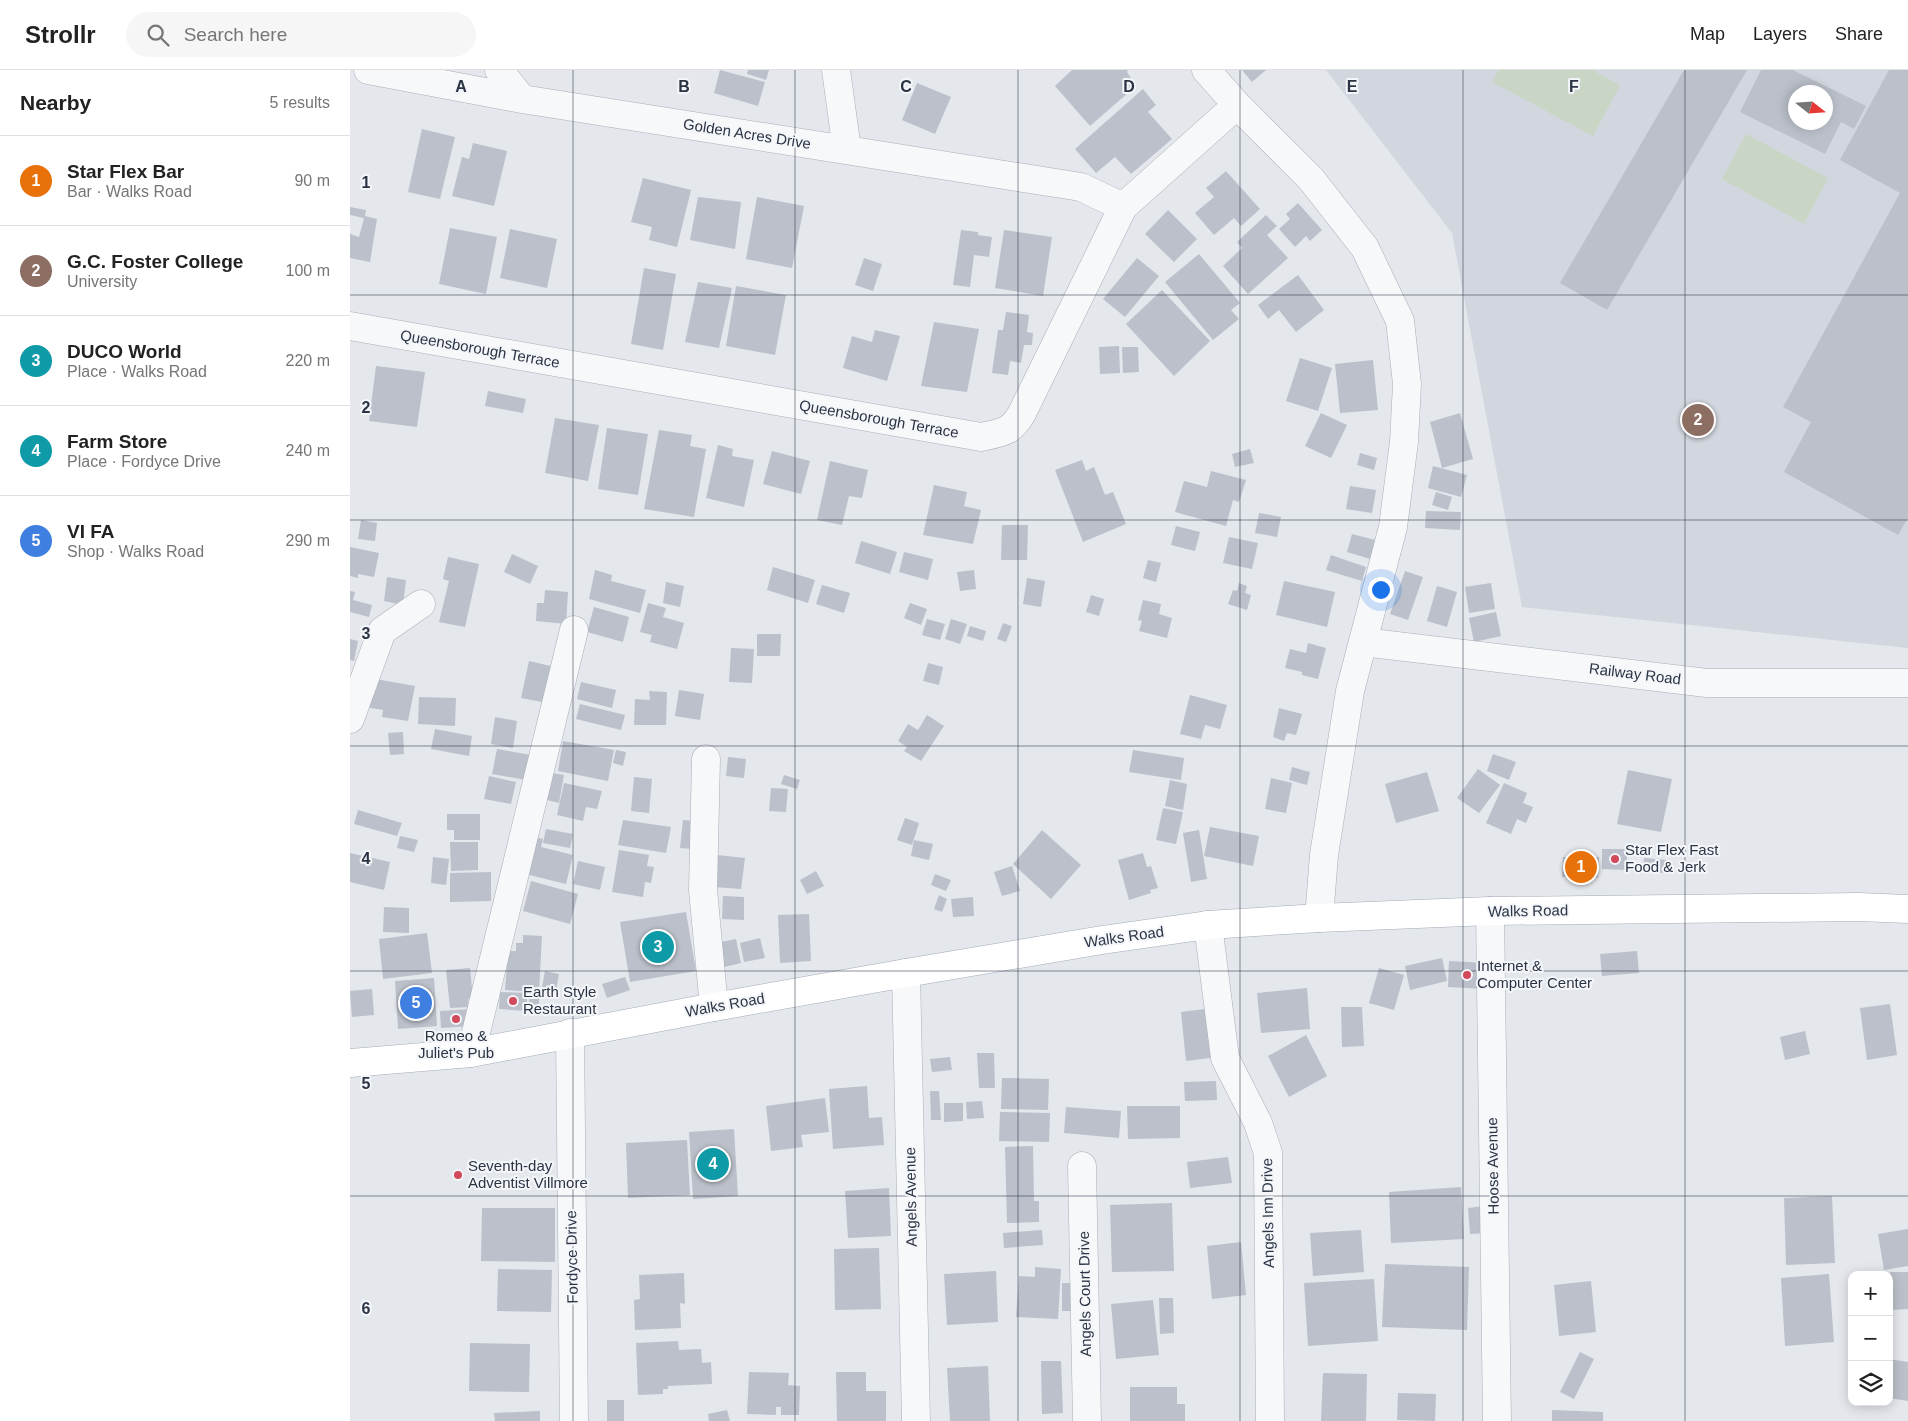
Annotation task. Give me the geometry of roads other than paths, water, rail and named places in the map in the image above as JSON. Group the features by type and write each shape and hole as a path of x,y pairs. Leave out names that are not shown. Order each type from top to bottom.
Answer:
{"main road":[{"name":"Walks Road","path":"350,1064 471,1053 714,1006 1102,940 1208,925 1490,911 1859,907 1908,909"}],"street":[{"name":"Golden Acres Drive","path":"368,70 522,99 1081,187 1123,207"},
{"path":"499,70 522,99"},
{"path":"836,70 847,150"},
{"path":"1206,70 1237,105 1311,179 1364,248 1400,321 1407,384 1404,442 1393,527 1350,691 1324,855 1319,918"},
{"name":"Queensborough Terrace","path":"350,326 981,437 1001,434 1016,424 1123,207 1237,105"},
{"path":"350,718 382,631 421,604"},
{"path":"471,1053 574,630"},
{"name":"Railway Road","path":"1363,642 1707,683 1908,683"},
{"path":"706,759 703,890 714,1006"},
{"name":"Hoose Avenue","path":"1490,911 1497,1421"},
{"name":"Angels Inn Drive","path":"1208,925 1225,1058 1258,1123 1268,1153 1270,1421"},
{"name":"Angels Avenue","path":"906,973 916,1421"},
{"name":"Fordyce Drive","path":"570,1033 574,1421"},
{"name":"Angels Court Drive","path":"1082,1166 1088,1421"}],"place":[{"name":"G.C. Foster College","path":"1698,420"},
{"name":"Star Flex Fast Food & Jerk","path":"1615,859"},
{"name":"Star Flex Bar","path":"1581,867"},
{"name":"DUCO World","path":"658,947"},
{"name":"Internet & Computer Center","path":"1467,975"},
{"name":"Earth Style Restaurant","path":"513,1001"},
{"name":"VI FA","path":"416,1003"},
{"name":"Romeo & Juliet's Pub","path":"456,1019"},
{"name":"Farm Store","path":"713,1164"},
{"name":"Seventh-day Adventist Villmore","path":"458,1175"}]}
